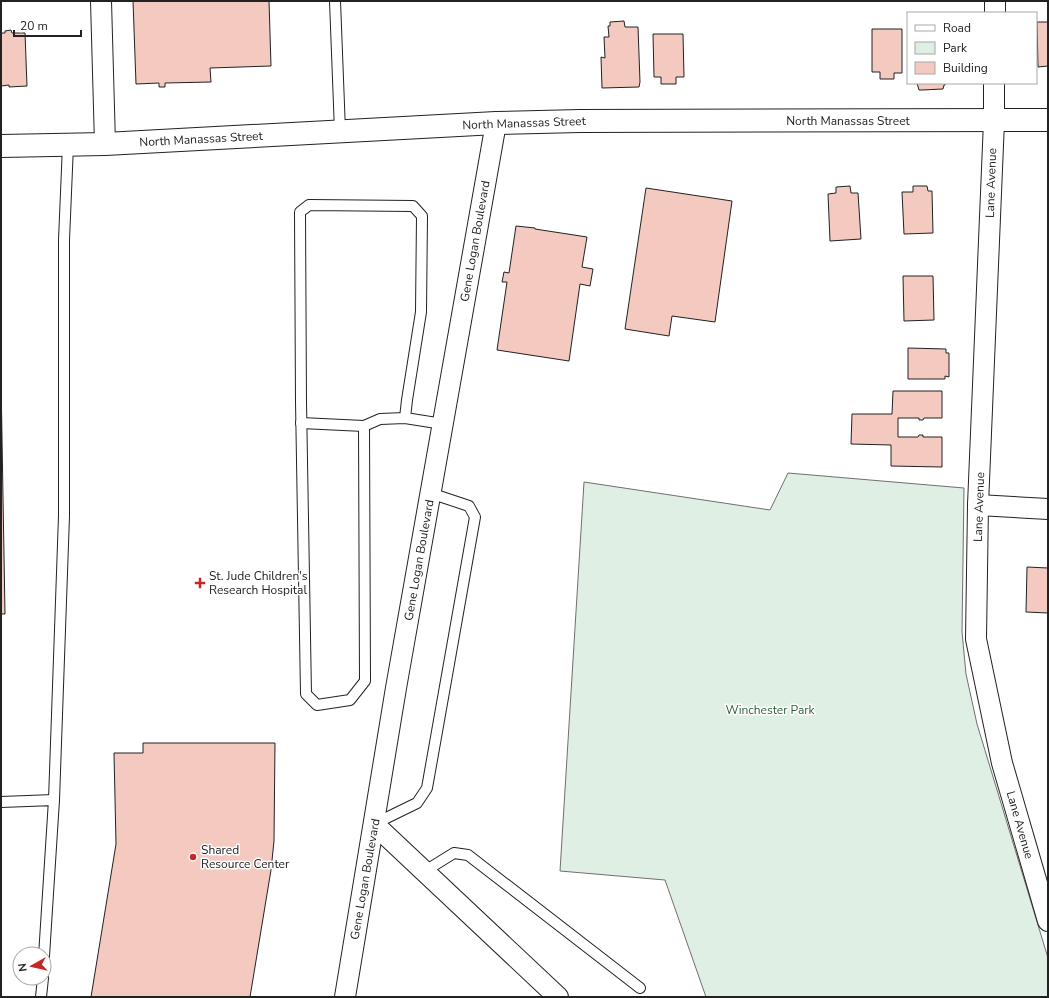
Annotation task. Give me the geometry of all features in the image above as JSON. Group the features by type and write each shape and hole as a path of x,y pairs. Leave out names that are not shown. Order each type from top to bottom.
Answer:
{"street":[{"path":"100,1 105,144"},
{"path":"995,1 995,12"},
{"name":"Lane Avenue","path":"994,84 994,121 978,505 976,639 1002,763 1048,921"},
{"name":"North Manassas Street","path":"1,146 105,144 496,123 580,121 1048,120"},
{"name":"Gene Logan Boulevard","path":"345,997 396,688 496,123"},
{"path":"978,505 1048,509"},
{"path":"374,824 558,997"}],"lane":[{"path":"335,1 340,131"},
{"path":"45,946 54,800 64,516 64,240 68,145"},
{"path":"364,426 365,681 350,700 316,705 306,694 301,423 300,212 308,205 412,206 422,216 421,312 405,418"},
{"path":"301,423 364,426 380,420 405,418 443,424"},
{"path":"374,824 417,804 427,788 475,518 469,506 430,493"},
{"path":"1,802 54,800"},
{"path":"425,871 454,852 468,855 640,988"},
{"path":"42,997 43,986"}],"green space":[{"name":"Winchester Park","path":"788,473 964,488 962,632 966,674 977,724 1048,958 1048,997 706,997 665,880 560,871 584,482 770,510"}],"building":[{"path":"133,1 269,1 271,66 210,68 211,82 165,83 165,87 159,87 159,83 136,84"},
{"path":"624,21 625,27 638,27 639,87 602,88 601,57 605,58 604,37 609,37 608,26 610,26 610,22"},
{"path":"1037,22 1048,22 1048,66 1038,67"},
{"path":"872,29 902,29 902,73 894,73 894,79 880,79 880,72 872,72"},
{"path":"11,30 12,33 25,33 27,86 1,86 1,33"},
{"path":"653,34 683,34 684,77 676,77 676,84 661,84 661,77 654,77"},
{"path":"917,84 945,84 943,89 919,90"},
{"path":"850,186 851,193 858,193 861,239 830,241 828,194 836,193 836,187"},
{"path":"913,186 927,186 928,191 932,191 933,233 904,234 902,192 913,192"},
{"path":"646,188 732,201 715,322 672,316 669,336 625,329"},
{"path":"516,226 587,237 582,267 593,269 590,286 580,284 569,361 497,350 507,282 502,282 504,272 509,273"},
{"path":"903,276 933,276 934,320 904,321"},
{"path":"908,348 946,349 946,353 949,353 949,377 945,376 945,379 908,379"},
{"path":"1,379 5,614 1,614"},
{"path":"893,391 942,391 942,418 924,418 923,420 919,420 919,418 898,418 898,437 918,437 919,435 923,435 923,437 942,437 942,467 891,466 891,445 851,444 852,414 892,414"},
{"path":"1027,567 1048,568 1048,613 1026,612"},
{"name":"Shared Resource Center","path":"143,743 275,743 274,841 271,870 250,997 91,997 116,844 114,753 143,753"}],"place":[{"name":"St. Jude Children's Research Hospital","path":"200,583"},
{"name":"Shared Resource Center","path":"193,857"}]}
